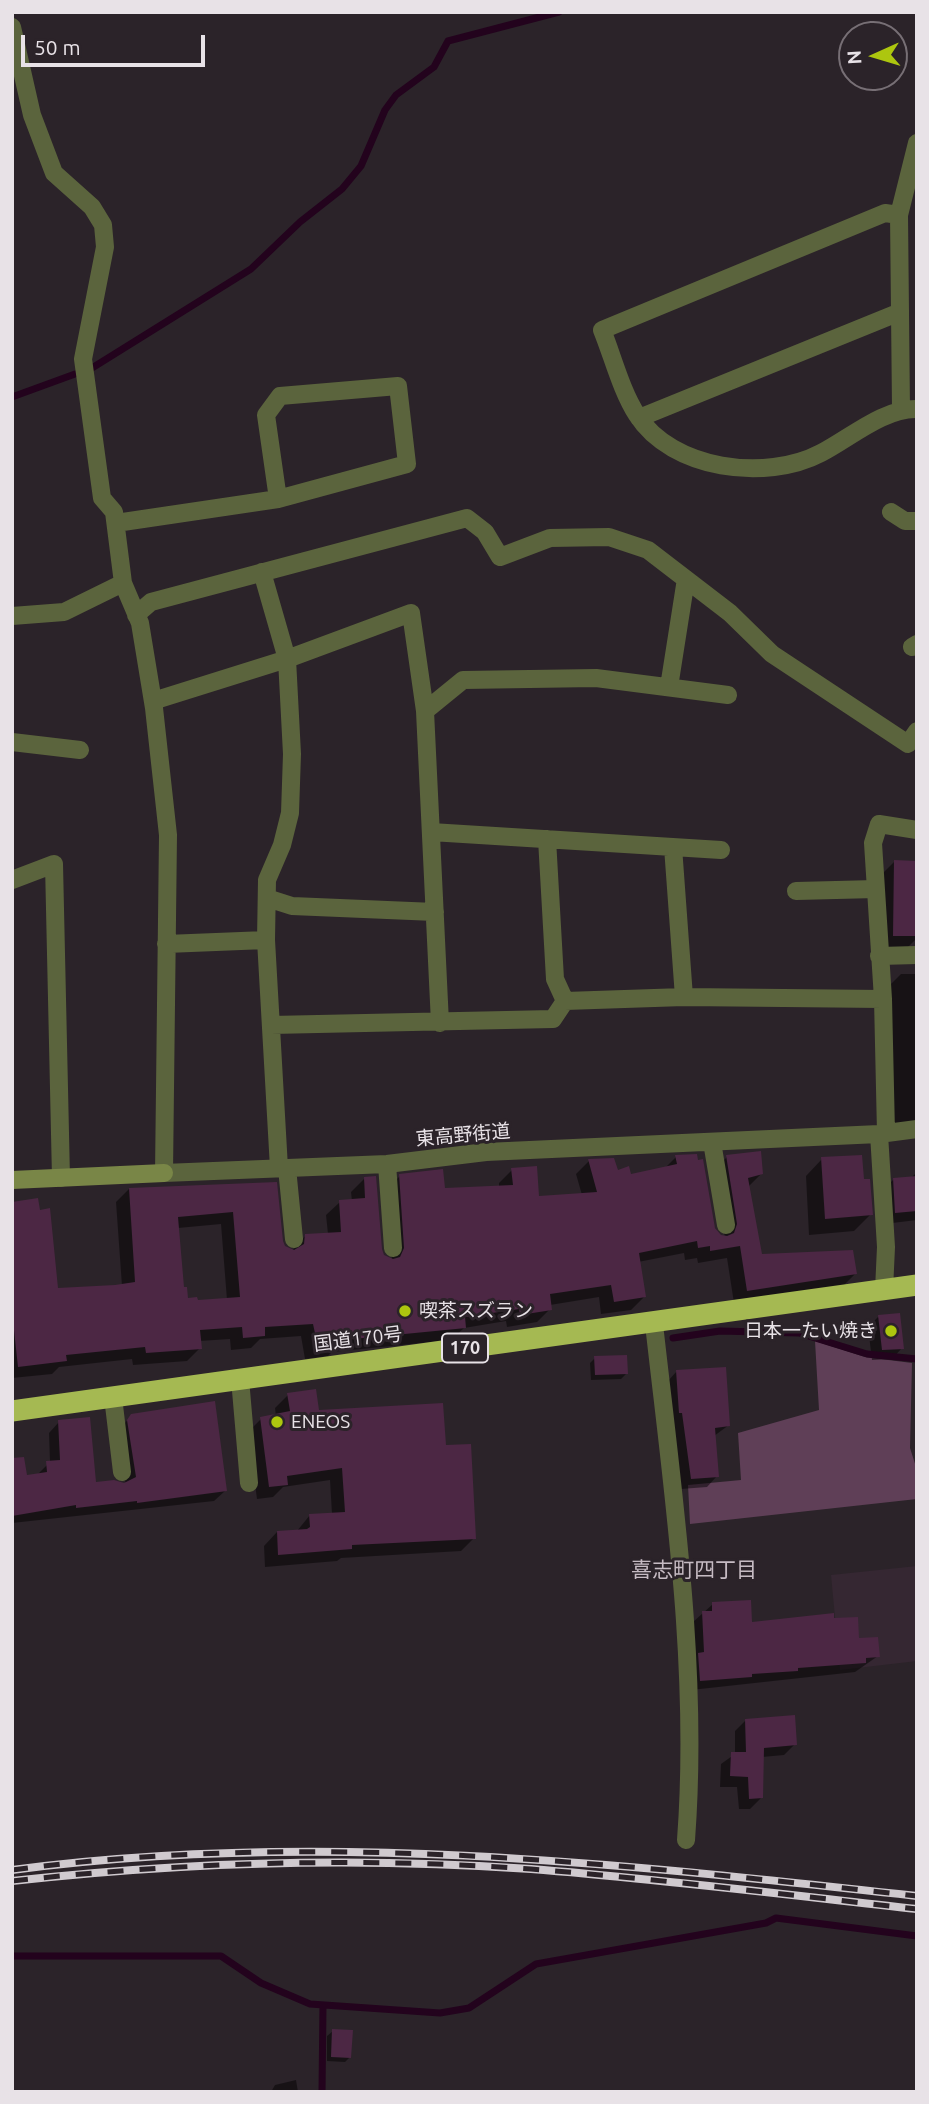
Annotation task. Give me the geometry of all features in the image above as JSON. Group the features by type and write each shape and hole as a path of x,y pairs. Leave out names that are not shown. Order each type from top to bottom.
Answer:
{"highway":[{"name":"国道170号","path":"12,1411 654,1324 917,1285"}],"street":[{"path":"12,27 32,115 54,173 92,207 103,225 105,247 83,359 102,498 114,512 123,583 136,615 153,701 168,835 164,1173"},
{"path":"900,215 886,214 603,330 639,418 649,430 682,452 728,467 780,467 818,455 909,409 900,312 900,215 917,143"},
{"path":"639,418 900,312"},
{"path":"116,523 278,499 407,464 398,386 280,396 266,415 278,499"},
{"path":"891,512 905,521 917,521"},
{"path":"136,615 150,602 467,518 485,532 500,557 550,538 609,537 648,550 730,613 772,654 908,744 917,731"},
{"path":"262,572 287,659 292,754 290,813 282,845 267,880 266,940 283,1168 294,1239"},
{"path":"670,688 686,579"},
{"path":"12,616 64,612 123,583"},
{"path":"153,701 287,659 411,613 425,711 440,1023"},
{"path":"425,711 463,680 596,678 728,695"},
{"path":"12,742 80,750"},
{"path":"884,1290 886,1247 883,999 873,843 879,824 917,830"},
{"path":"431,832 721,850"},
{"path":"547,839 555,979 565,1001"},
{"path":"673,847 684,997"},
{"path":"12,880 54,864 61,1178"},
{"path":"796,891 876,889"},
{"path":"267,898 292,906 435,912"},
{"path":"166,944 266,940"},
{"path":"880,956 917,955"},
{"path":"565,1001 684,997 883,999"},
{"path":"271,1025 553,1019 565,1001"},
{"name":"東高野街道","path":"12,1180 387,1164 486,1152 883,1134 917,1129"},
{"path":"712,1142 726,1225"},
{"path":"387,1164 393,1248"},
{"path":"654,1324 676,1522 687,1684 691,1777 686,1840"},
{"path":"240,1379 249,1483"},
{"path":"113,1397 122,1472"}],"shaded area":[{"path":"815,1341 865,1357 912,1363 910,1448 917,1470 917,1499 690,1524 688,1485 741,1480 738,1433 819,1410"},
{"path":"917,1566 917,1661 840,1670 831,1575"}],"building":[{"path":"894,860 917,861 917,936 893,936"},
{"path":"761,1151 763,1174 748,1178 762,1254 853,1250 857,1274 747,1291 740,1246 710,1251 710,1246 698,1248 697,1241 639,1253 646,1297 614,1302 611,1285 550,1294 552,1310 520,1315 519,1309 465,1317 466,1328 343,1340 343,1343 318,1347 313,1324 265,1327 265,1336 243,1338 242,1327 200,1330 202,1349 146,1353 145,1347 66,1355 67,1361 18,1367 12,1312 12,1202 38,1198 40,1210 50,1208 58,1288 115,1285 135,1282 129,1188 277,1182 283,1241 285,1246 294,1250 304,1244 305,1234 341,1232 339,1200 365,1198 364,1177 376,1176 382,1249 384,1255 393,1259 400,1257 404,1248 399,1174 443,1169 445,1188 513,1185 511,1168 537,1166 539,1196 597,1192 588,1159 614,1158 618,1170 629,1166 631,1174 677,1164 675,1155 697,1154 698,1160 703,1159 715,1228 721,1235 727,1236 734,1233 737,1224 726,1155","holes":["233,1212 240,1297 198,1300 197,1297 188,1298 187,1287 184,1287 178,1217"]},
{"path":"862,1155 864,1179 870,1179 873,1215 825,1219 821,1157"},
{"path":"917,1176 917,1211 895,1213 893,1178"},
{"name":"日本一たい焼き","path":"900,1313 904,1349 882,1350 878,1315"},
{"path":"627,1355 628,1374 595,1375 594,1356"},
{"path":"726,1367 730,1426 715,1428 719,1477 691,1479 682,1413 679,1413 676,1370"},
{"path":"316,1389 319,1410 443,1403 446,1445 471,1444 476,1539 352,1545 352,1549 278,1555 277,1531 307,1529 310,1527 309,1514 345,1512 342,1468 287,1476 288,1485 269,1487 260,1417 290,1411 287,1393"},
{"path":"215,1401 227,1491 137,1503 76,1508 76,1505 12,1516 12,1458 24,1457 27,1475 47,1472 46,1461 60,1460 58,1420 90,1417 96,1482 114,1480 124,1483 136,1477 127,1420 131,1414"},
{"path":"751,1600 752,1622 834,1613 834,1618 858,1617 859,1638 878,1637 880,1657 866,1658 866,1663 798,1668 798,1671 700,1681 698,1653 704,1652 702,1611 712,1611 712,1602"},
{"path":"795,1715 797,1745 764,1748 763,1798 749,1799 748,1777 730,1776 731,1752 746,1752 745,1719"},
{"path":"332,2029 353,2030 351,2058 331,2057"}],"waterway":[{"path":"92,368 251,269 300,222 342,189 361,166 385,110 396,95 434,67 448,41 559,12"},
{"path":"12,397 75,374"},
{"path":"673,1338 720,1331 799,1333 867,1354 917,1359"},
{"path":"12,1956 221,1956 261,1983 310,2004 440,2013 469,2008 536,1964 766,1923 776,1918 917,1936"},
{"path":"322,2092 323,2005"}],"railway":[{"path":"12,1870 125,1858 352,1852 578,1863 917,1896"},
{"path":"12,1881 141,1869 272,1863 467,1865 724,1887 917,1909"}],"place":[{"name":"喫茶スズラン","path":"405,1311"},
{"name":"日本一たい焼き","path":"891,1331"},
{"name":"ENEOS","path":"277,1422"}],"district":[{"name":"喜志町四丁目","path":"694,1570"}]}
